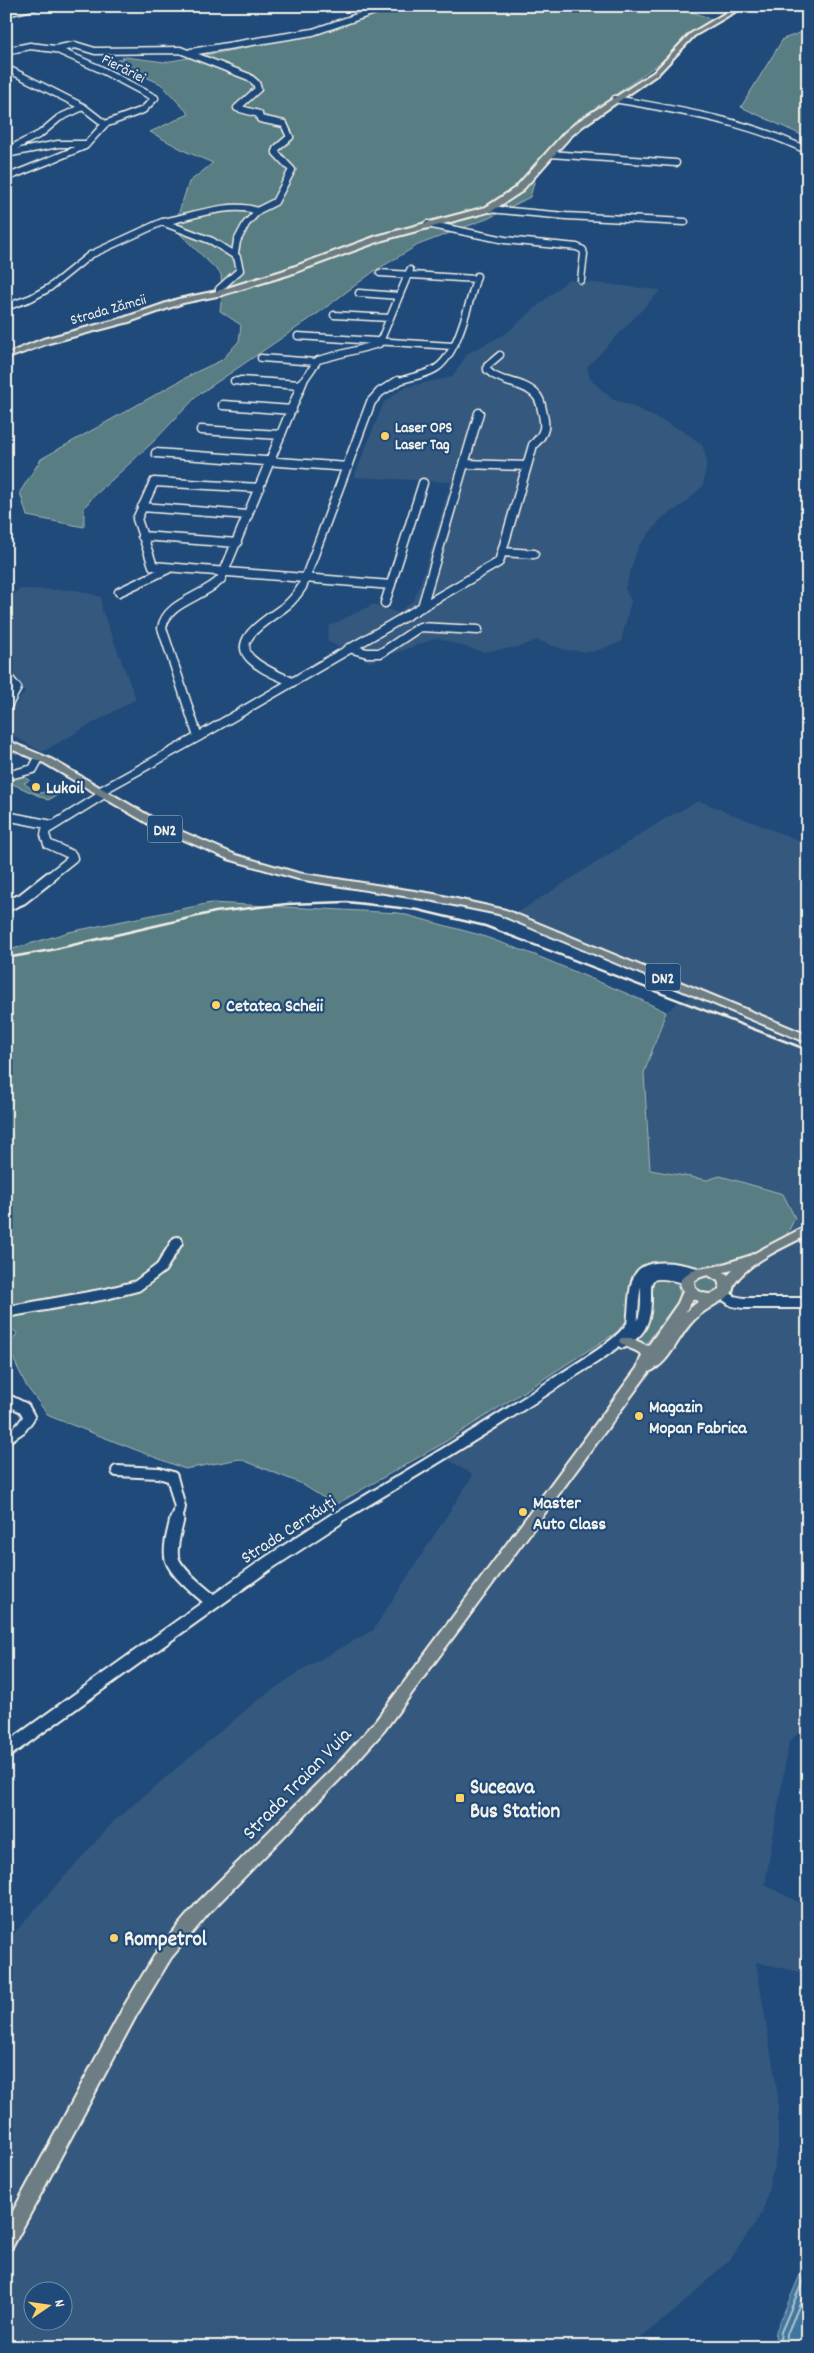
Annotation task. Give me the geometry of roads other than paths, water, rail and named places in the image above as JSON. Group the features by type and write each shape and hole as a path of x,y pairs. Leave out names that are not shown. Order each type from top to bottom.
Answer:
{"main road":[{"name":"Strada Zămcii","path":"6,357 46,341 126,320 181,301 219,293 305,267 359,245 427,224 488,209 518,190 572,130 615,99 656,73 692,35 742,6"},
{"name":"DN2","path":"6,743 39,758 158,826 234,858 305,878 449,898 510,914 808,1039"},
{"name":"Strada Cernăuți","path":"721,1292 737,1272 808,1229"},
{"name":"Strada Cernăuți","path":"696,1278 764,1254"},
{"path":"721,1276 721,1292 700,1297 696,1278 721,1276"},
{"name":"Strada Traian Vuia","path":"644,1370 645,1361 684,1304 696,1278"},
{"name":"Strada Traian Vuia","path":"6,2242 130,2011 165,1953 204,1906 332,1779 379,1727 644,1370 654,1365 689,1316 721,1292"},
{"path":"626,1341 640,1346 649,1354"}],"street":[{"path":"6,13 20,8 36,6"},
{"path":"6,51 30,46 55,50 75,45 95,51 150,49 189,52 313,32 389,6"},
{"name":"Fierăriei","path":"55,50 98,68 155,98 142,110 105,124"},
{"path":"189,52 249,77 256,83 258,90 238,109 256,112 259,114 260,119 280,122 286,127 290,137 276,150 276,153 292,170 291,175 274,204 257,212 236,242 235,253"},
{"path":"6,68 82,108 105,124 88,144 6,178"},
{"path":"615,99 709,116 782,138 808,151"},
{"path":"6,153 40,134 59,118 82,108"},
{"path":"6,153 58,144 88,144"},
{"path":"550,154 676,163"},
{"path":"6,308 31,298 57,283 90,255 162,222 231,208 246,207 257,212"},
{"path":"488,209 566,216 685,222"},
{"path":"162,222 192,232 235,253 239,260 240,270 219,289 219,293"},
{"path":"427,224 505,240 576,246 583,250 584,254 582,280"},
{"path":"292,682 261,668 252,661 247,654 245,646 247,637 253,630 287,605 296,596 307,578 371,402 398,380 428,371 442,364 449,356 476,277 409,272 380,272"},
{"path":"261,358 316,362 372,347 381,342 409,272"},
{"path":"359,293 399,296"},
{"path":"334,314 390,318"},
{"path":"298,336 452,346"},
{"path":"6,906 22,899 72,858 72,855 48,844 46,831 52,825 102,793 496,564 502,552 532,446 546,431 547,426 540,401 534,392 494,376 487,370 487,366 500,355"},
{"path":"198,737 161,622 171,609 200,597 216,586 225,571 302,385 316,362"},
{"path":"234,381 302,385"},
{"path":"223,405 292,410"},
{"path":"422,607 466,464 479,413"},
{"path":"201,430 281,435"},
{"path":"156,453 348,467"},
{"path":"466,464 526,466"},
{"path":"260,488 157,481 153,484 137,520 153,566 391,585"},
{"path":"385,603 424,483"},
{"path":"142,508 248,514"},
{"path":"142,536 236,543"},
{"path":"502,552 534,554"},
{"path":"119,592 169,568"},
{"path":"349,648 381,653 420,627 478,630"},
{"path":"6,675 17,688 6,708"},
{"path":"6,723 6,732"},
{"path":"6,776 34,769 39,758"},
{"path":"6,816 52,825"},
{"path":"6,1312 136,1286 145,1282 163,1266 177,1242"},
{"name":"Strada Cernăuți","path":"6,1750 213,1602 315,1532 490,1427 600,1353 628,1332 632,1325 635,1290 640,1276 656,1268 666,1267 696,1278"},
{"name":"Strada Cernăuți","path":"600,1353 626,1341 642,1324 645,1308 644,1286 648,1279 656,1274 663,1273 696,1278"},
{"path":"721,1292 733,1301 743,1304 808,1303"},
{"path":"6,1399 24,1408 29,1418 21,1428 6,1438"},
{"path":"117,1470 128,1473 163,1473 172,1477 180,1507 172,1546 172,1558 190,1584 213,1602"}],"water":[{"path":"808,2256 808,2347 774,2347 776,2331"}],"railway":[{"path":"6,958 51,950 215,912 287,904 347,902 418,910 485,926 808,1050"}],"place":[{"name":"Laser OPS Laser Tag","path":"385,436"},
{"name":"Lukoil","path":"36,787"},
{"name":"Cetatea Scheii","path":"216,1005"},
{"name":"Magazin Mopan Fabrica","path":"639,1416"},
{"name":"Master Auto Class","path":"523,1512"},
{"name":"Suceava Bus Station","path":"460,1798"},
{"name":"Rompetrol","path":"114,1938"}]}
